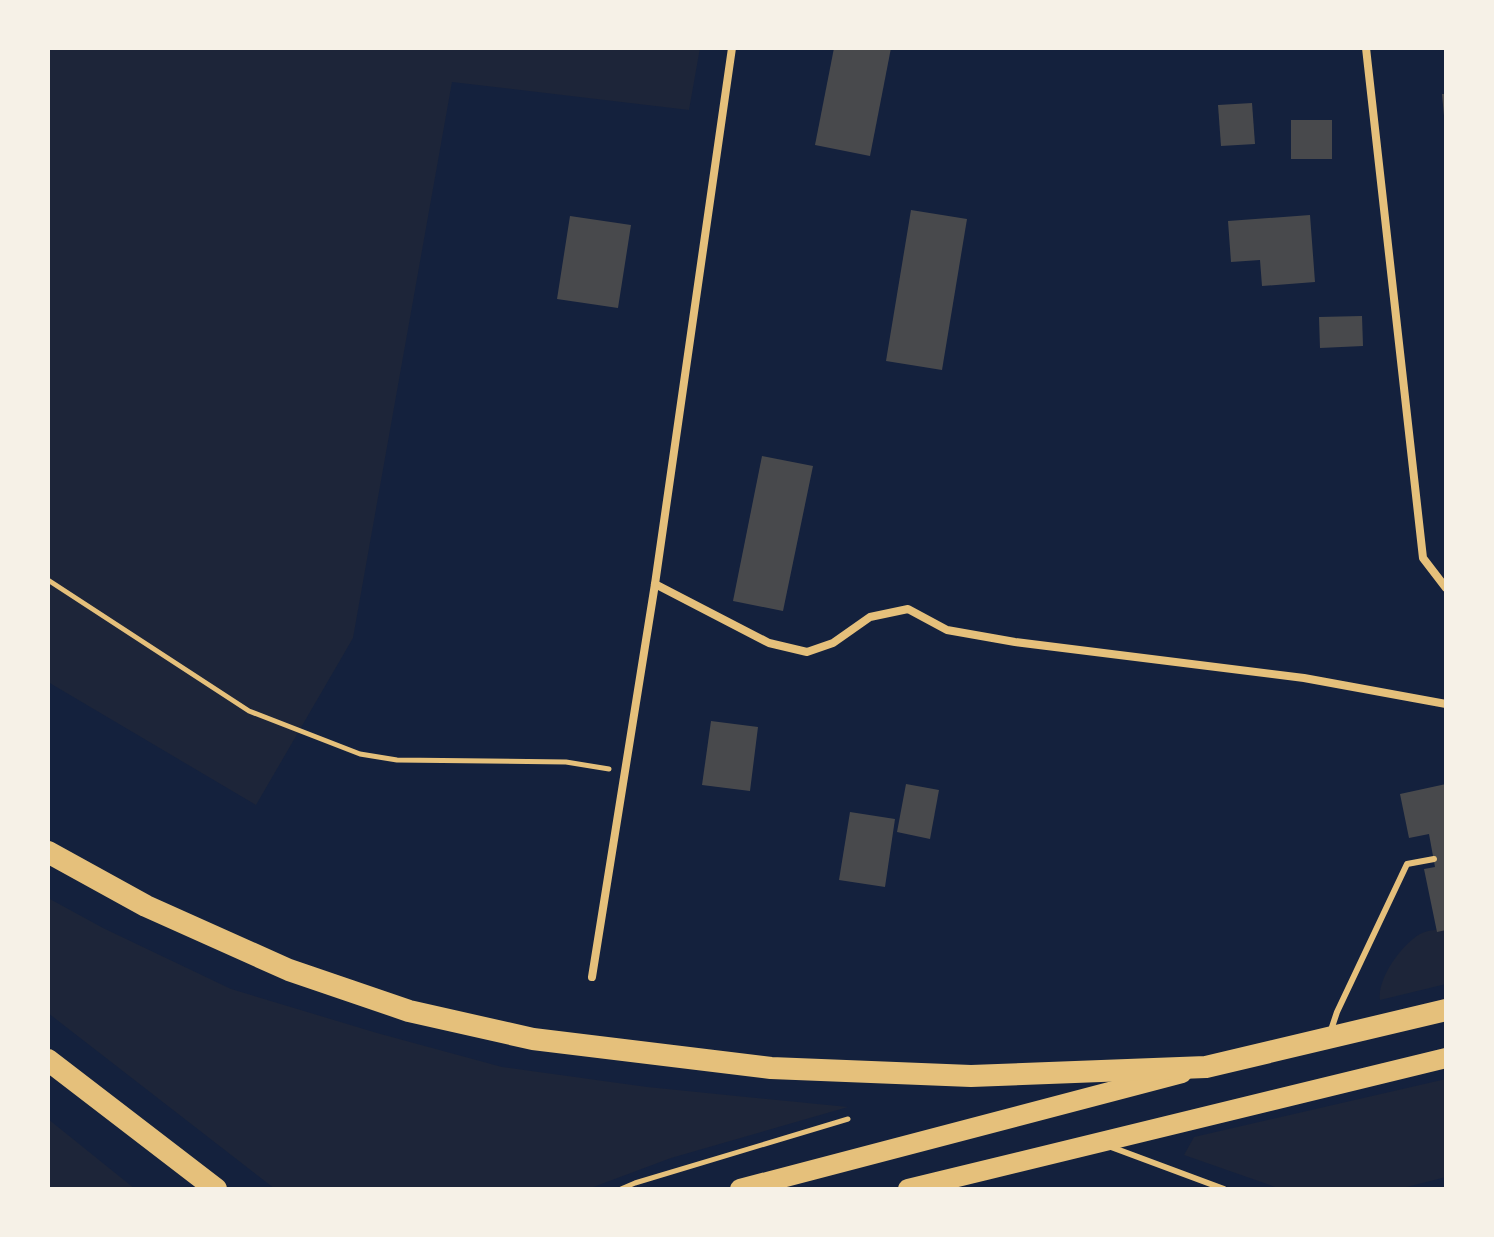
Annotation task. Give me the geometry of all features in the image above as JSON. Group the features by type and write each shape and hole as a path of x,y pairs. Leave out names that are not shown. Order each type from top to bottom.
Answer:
{"highway":[{"path":"48,852 146,906 289,970 409,1011 533,1039 771,1068 971,1076 1206,1067 1446,1010"},
{"path":"48,1060 216,1189"}],"main road":[{"path":"908,1189 1446,1058"},
{"path":"740,1189 1206,1067"}],"street":[{"path":"592,977 655,584 732,48"},
{"path":"1366,48 1423,558 1446,588"},
{"path":"655,584 769,643 807,652 833,643 870,617 908,609 947,630 1002,640 1304,678 1446,704"}],"lane":[{"path":"1329,1037 1337,1012 1407,864 1434,859"},
{"path":"1096,1142 1224,1189"}],"path":[{"path":"48,580 249,711 360,754 397,760 566,762 625,772"},
{"path":"621,1189 848,1119"}],"shaded area":[{"path":"48,48 700,48 689,110 452,82 353,638 256,805 48,682"},
{"path":"48,898 231,989 502,1067 647,1087 848,1107 671,1158 588,1189 275,1189 48,1013"},
{"path":"1446,928 1446,984 1380,1000 1386,973 1405,946 1423,933"},
{"path":"1446,1079 1446,1177 1399,1189 1281,1189 1184,1155 1194,1137"},
{"path":"48,1119 135,1189 48,1189"}],"building":[{"path":"834,48 891,48 870,156 815,145"},
{"path":"1442,94 1446,94 1446,116 1444,116"},
{"path":"1252,103 1255,144 1221,146 1218,105"},
{"path":"1291,120 1332,120 1332,159 1291,159"},
{"path":"911,210 967,219 942,370 886,361"},
{"path":"1310,215 1315,282 1262,286 1260,260 1231,262 1228,221"},
{"path":"570,216 631,225 618,308 557,299"},
{"path":"1362,316 1363,346 1320,348 1319,317"},
{"path":"762,456 813,466 783,611 733,601"},
{"path":"711,721 758,727 750,791 702,785"},
{"path":"906,784 939,790 930,839 897,832"},
{"path":"1446,784 1446,930 1437,932 1424,869 1435,867 1429,834 1409,838 1400,794"},
{"path":"850,812 895,819 885,887 839,880"}]}
